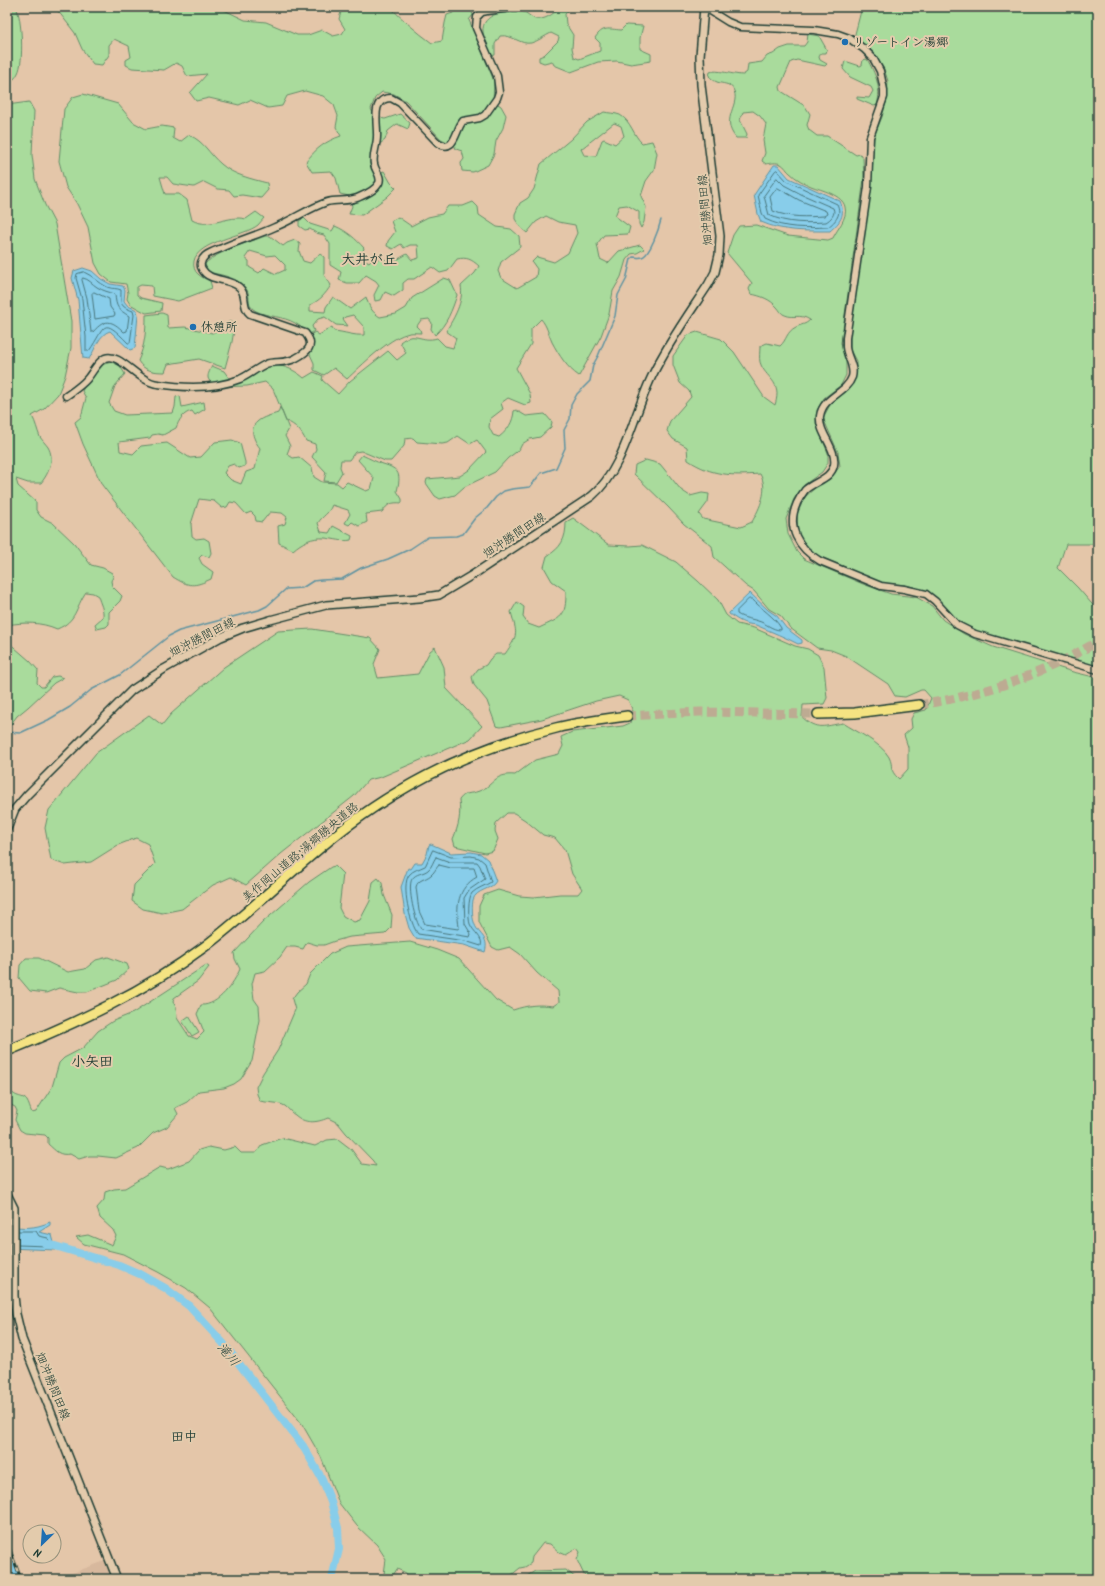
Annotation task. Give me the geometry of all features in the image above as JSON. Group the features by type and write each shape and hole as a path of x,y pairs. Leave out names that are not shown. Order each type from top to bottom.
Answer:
{"highway":[{"path":"818,714 855,713 919,705"},
{"name":"美作岡山道路;湯郷勝央道路","path":"7,1051 48,1035 121,1000 176,967 231,925 346,827 377,805 412,784 447,766 505,743 556,728 627,716"},
{"path":"7,1055 48,1035"}],"main road":[{"name":"畑沖勝間田線","path":"7,829 15,809 27,795 132,690 164,669 221,637 238,630 305,610 326,605 419,598 439,595 474,574 592,496 600,489 606,481 628,436 653,373 708,285 715,272 719,255 720,236 701,85 700,56 704,7"},
{"name":"畑沖勝間田線","path":"7,1194 14,1208 15,1302 16,1314 22,1339 117,1579"}],"street":[{"path":"66,396 87,379 99,362 110,357 121,360 140,378 156,384 196,386 239,380 265,364 286,362 305,353 310,346 310,341 305,333 250,314 246,311 244,306 244,297 239,287 233,282 209,276 205,273 200,264 205,256 211,253 276,227 325,203 351,200 374,190 380,182 374,159 378,136 377,111 378,106 383,100 391,98 400,103 437,142 444,145 449,145 453,142 458,128 463,121 480,118 486,115 497,98 499,92 497,76 476,28 477,17 487,10 520,7"},
{"path":"704,7 728,22 740,27 814,30 838,34 849,38 873,58 880,70 884,90 882,105 870,137 868,187 846,338 846,348 853,367 852,375 849,384 825,402 822,409 820,417 821,425 834,457 834,464 831,473 804,491 799,500 792,520 798,541 813,557 820,561 870,582 880,586 926,594 935,601 956,624 975,634 1098,670"}],"shaded area":[{"path":"105,1561 112,1579 56,1579"}],"green space":[{"path":"7,7 16,7 20,20 22,50 18,73 7,85"},
{"path":"57,7 218,7 245,20 266,22 297,35 308,35 322,30 333,36 342,34 345,29 339,19 341,12 345,7 390,7 410,26 432,43 442,41 447,15 453,13 455,7 470,7 473,15 469,20 494,81 493,101 501,106 506,115 503,128 496,141 494,154 488,165 473,172 462,171 461,163 464,159 462,151 456,149 452,140 447,142 441,139 406,101 394,94 382,92 375,98 371,109 375,117 385,119 400,114 410,123 408,129 397,124 388,131 385,140 372,150 370,164 376,174 384,171 391,183 396,188 387,197 362,215 349,214 352,206 349,196 340,194 336,178 331,171 312,172 306,162 321,146 330,140 341,136 336,127 338,116 334,105 323,96 305,91 287,96 282,106 268,108 250,100 239,105 209,98 196,101 190,93 207,74 187,76 182,66 176,63 164,70 132,68 126,65 126,60 131,57 129,46 114,39 109,45 109,55 102,65 93,64 82,49 75,33 58,11"},
{"path":"559,7 571,7 565,14 566,24 573,35 572,48 574,57 579,59 600,51 600,43 595,38 598,34 606,29 621,30 626,25 643,26 640,38 640,49 651,54 651,61 631,64 617,61 598,62 571,72 554,65 552,61 544,63 539,61 539,57 544,55 558,41 559,37 551,33 531,43 500,36 495,44 495,55 491,56 483,32 486,21 491,17 503,12 521,11 535,19 542,19 552,14"},
{"path":"862,7 1098,7 1098,544 1066,544 1058,568 1098,611 1098,667 977,631 959,622 931,593 907,585 882,583 814,554 803,543 798,532 797,514 805,497 817,486 830,479 840,466 838,452 823,418 831,403 850,387 856,375 856,361 850,350 850,335 870,197 874,136 882,117 887,99 888,81 884,69 875,55 857,38 855,34"},
{"path":"808,34 819,36 827,50 826,53 821,53 819,57 820,60 827,64 825,66 797,60 791,62 780,87 781,91 805,106 810,114 807,125 809,130 817,136 827,136 856,155 860,154 863,158 864,179 841,343 846,362 846,375 841,385 824,398 817,410 816,423 828,453 828,463 822,472 804,485 794,499 786,519 788,534 797,552 804,559 891,594 916,597 932,606 943,620 964,634 993,647 1073,672 1094,677 1098,676 1098,1579 586,1579 577,1560 580,1552 577,1548 566,1555 559,1552 550,1544 543,1543 532,1557 531,1563 520,1568 509,1577 509,1579 412,1579 406,1573 397,1569 392,1577 393,1579 385,1579 384,1574 386,1559 377,1545 357,1526 339,1503 321,1457 302,1424 210,1308 186,1288 158,1272 123,1254 84,1244 76,1237 88,1235 112,1245 116,1236 113,1230 100,1218 97,1208 104,1200 105,1192 125,1188 160,1167 168,1169 189,1161 199,1150 209,1147 224,1150 235,1147 241,1153 256,1153 262,1145 282,1138 315,1146 327,1140 338,1139 351,1149 362,1164 376,1166 338,1123 328,1118 315,1122 303,1120 282,1105 260,1101 257,1094 256,1087 278,1050 295,1010 292,999 306,984 310,974 330,954 346,947 410,942 437,950 459,959 496,1000 513,1010 533,1005 553,1006 559,1002 558,991 537,973 520,954 510,947 498,950 492,947 479,922 479,906 484,895 498,890 519,896 534,897 560,894 578,894 582,889 572,874 565,850 555,838 543,835 514,813 507,813 496,823 495,831 498,839 493,851 485,853 455,846 453,839 459,820 459,800 464,795 484,789 502,776 515,775 535,760 559,754 563,746 561,737 572,732 623,726 630,723 632,709 628,700 619,696 596,701 542,719 501,727 496,726 487,701 474,685 472,677 478,669 486,665 496,654 505,654 513,642 516,634 511,612 517,602 524,607 523,617 528,624 539,628 558,619 564,612 566,591 552,581 544,567 547,556 556,550 564,538 566,522 573,518 609,545 642,545 676,562 718,600 726,615 737,624 754,628 795,646 808,649 818,655 824,667 827,698 824,704 803,705 802,717 817,726 843,723 868,738 880,747 889,757 892,770 899,779 908,769 908,747 904,735 912,728 911,719 914,713 926,710 931,698 924,690 905,697 895,696 888,684 846,656 831,650 817,648 790,628 781,616 769,609 754,591 746,586 714,557 712,546 684,524 634,474 635,465 646,460 660,464 681,490 690,496 702,493 709,494 708,502 699,514 703,519 741,527 752,522 758,510 764,492 763,480 760,474 731,475 705,469 688,460 687,447 673,439 667,431 670,421 691,397 689,391 680,383 673,365 673,356 688,335 697,332 721,339 734,352 764,397 775,405 777,390 772,380 762,368 760,362 760,346 767,343 780,346 793,329 810,320 800,316 788,316 782,313 768,300 751,294 749,289 752,283 727,253 733,235 739,226 756,225 788,236 828,240 833,238 842,223 846,211 843,203 836,196 800,181 781,164 766,164 762,161 765,153 763,140 766,124 760,116 753,111 743,112 740,120 747,134 746,138 736,138 731,131 730,124 730,118 735,100 733,89 728,85 716,82 709,76 710,72 713,71 743,75 747,72 748,64 762,62 767,56 789,46 804,46 807,42"},
{"path":"867,59 875,75 879,93 877,105 874,106 857,99 857,97 869,98 873,91 871,87 850,77 843,69 845,61 860,66 862,65 863,60"},
{"path":"83,94 118,104 133,122 146,129 162,126 174,128 173,138 180,142 189,135 199,141 226,168 243,176 267,183 268,190 261,198 242,195 234,196 229,190 218,189 204,182 194,187 173,184 167,177 160,177 165,194 179,194 187,200 192,220 199,223 212,223 232,218 246,219 256,212 264,218 252,229 204,248 197,254 194,261 194,269 200,276 210,281 212,288 178,301 153,296 152,286 141,285 137,287 137,295 141,298 162,303 161,311 146,313 130,304 127,299 128,293 126,284 111,282 101,274 95,263 88,227 77,204 66,187 59,161 64,109 73,97"},
{"path":"29,102 34,111 32,155 35,179 45,205 55,224 71,321 71,348 65,376 58,394 44,409 32,416 40,437 50,452 51,461 49,470 41,483 28,483 16,479 18,486 36,502 36,510 41,517 53,523 74,543 91,565 103,568 112,573 112,586 122,596 120,601 109,612 109,624 106,627 97,629 95,624 103,617 102,609 98,596 93,593 86,592 72,618 64,626 57,629 32,623 7,625 7,105"},
{"path":"604,112 618,114 627,121 642,143 652,141 657,153 654,170 646,181 641,196 646,207 644,222 641,228 639,224 639,212 627,205 619,206 615,216 630,227 628,234 604,235 597,244 600,259 608,263 619,251 640,245 644,249 637,253 631,254 626,260 621,277 613,291 609,314 601,336 579,376 560,356 541,319 531,329 531,344 516,368 530,394 531,403 525,405 508,398 501,403 503,409 490,419 489,427 493,435 499,437 510,426 514,411 516,410 526,416 545,414 552,422 551,427 540,437 530,439 522,444 519,450 508,458 495,472 464,487 455,495 440,499 435,496 426,483 427,479 460,476 469,470 486,452 477,440 470,444 458,436 448,443 442,444 417,442 413,438 405,439 404,446 391,461 385,461 361,451 355,452 349,460 341,460 340,467 342,472 336,482 324,481 326,472 312,457 316,449 315,444 306,441 293,424 286,421 273,389 265,382 247,386 217,387 209,380 208,376 212,366 224,371 234,382 249,378 264,367 275,365 291,369 304,378 314,372 323,376 322,380 338,394 350,381 388,351 397,360 406,353 400,342 410,337 427,339 437,338 445,346 453,348 456,338 446,331 460,303 462,292 461,286 475,273 479,266 471,260 464,258 457,259 448,271 440,273 432,267 414,279 408,279 403,283 403,290 394,296 385,292 381,300 375,301 374,295 379,285 376,281 366,275 359,283 347,283 339,280 341,272 330,265 330,244 324,235 316,233 310,229 305,230 299,226 299,221 304,218 310,224 332,231 335,226 343,230 364,248 361,257 369,262 373,258 395,261 407,254 412,260 419,258 418,245 410,245 404,248 401,244 393,249 387,246 388,241 395,232 391,221 398,217 411,226 428,217 442,214 448,206 463,206 473,202 478,207 479,215 497,227 511,229 519,236 520,247 501,262 498,271 501,278 517,288 536,277 537,269 532,262 537,257 554,262 568,253 577,233 575,225 558,222 546,216 536,222 527,233 521,228 515,219 515,214 520,203 528,198 534,189 541,164 571,139 587,122","holes":["614,123 621,126 624,136 615,144 604,139 602,140 596,156 584,155 581,149"]},
{"path":"265,236 270,236 283,246 295,240 300,244 299,251 303,261 310,263 320,254 324,257 324,275 331,285 322,297 310,305 310,311 325,312 326,307 333,297 350,309 366,297 371,309 380,317 396,314 406,308 412,298 444,278 450,280 457,295 446,321 435,335 431,329 432,323 429,319 421,320 417,326 421,333 408,333 391,341 347,379 334,368 324,375 314,370 314,363 309,352 310,335 315,332 319,335 332,327 334,331 364,335 364,327 353,315 343,319 348,326 336,325 325,317 318,319 312,326 314,331 309,335 295,323 261,313 253,309 250,304 247,290 235,279 208,272 205,264 210,259 225,251","holes":["250,251 267,256 275,255 285,265 285,270 276,274 264,268 259,273 249,267 249,261 245,258"]},
{"path":"162,313 167,315 168,328 185,327 212,333 230,321 235,324 225,368 199,359 168,364 165,372 153,371 143,367 138,361 145,338 146,315"},
{"path":"112,362 120,366 125,374 115,386 109,403 114,411 125,415 173,413 176,397 180,396 182,407 204,402 205,409 195,415 192,411 186,413 176,428 163,435 158,434 152,435 150,438 119,442 120,451 133,454 141,446 167,443 190,458 201,457 215,442 232,440 240,443 245,466 239,468 234,464 228,466 224,473 231,480 241,484 246,472 255,469 260,448 253,435 254,425 267,416 278,413 280,407 289,429 285,436 290,446 287,454 293,458 299,457 312,468 314,477 322,482 337,483 342,487 347,482 366,491 371,489 374,478 358,460 362,455 393,468 398,473 399,481 397,491 402,499 402,503 390,504 382,512 366,514 367,522 359,526 352,522 349,525 345,523 350,514 348,510 332,505 329,511 318,523 321,532 329,533 333,526 352,536 351,540 345,541 316,538 304,542 293,550 279,543 278,526 285,524 287,517 282,513 270,512 262,522 256,521 255,516 251,512 246,514 236,503 230,502 227,507 222,508 214,501 199,499 191,524 192,536 196,539 204,538 209,541 211,553 209,557 202,555 199,558 202,564 213,572 211,579 196,585 183,583 173,577 102,485 83,444 75,422 81,417 86,398 82,391 85,385 104,364"},
{"path":"312,629 370,638 380,649 374,664 378,678 418,674 430,651 435,647 444,667 446,688 482,726 470,739 381,777 368,780 354,796 281,854 246,885 231,877 213,885 182,909 162,913 143,909 132,901 134,885 155,864 148,844 136,838 118,845 91,862 65,865 51,860 45,828 49,810 96,753 149,715 162,725 171,714 224,667 278,631"},
{"path":"7,641 38,670 37,683 41,687 44,687 52,677 58,676 63,678 54,683 17,716 11,724 7,726"},
{"path":"335,866 343,874 339,908 343,916 354,922 360,920 370,901 373,882 378,878 382,883 384,895 392,915 391,928 385,934 350,937 324,945 317,945 307,942 303,949 287,947 280,957 265,971 255,973 252,984 254,999 259,1006 260,1020 252,1061 241,1079 224,1088 199,1091 187,1102 175,1108 178,1114 167,1127 153,1133 138,1148 116,1158 89,1156 79,1159 70,1154 60,1154 48,1144 48,1138 45,1135 25,1133 20,1130 15,1120 17,1111 15,1107 7,1103 7,1086 13,1093 27,1101 32,1113 36,1112 52,1087 59,1063 64,1058 83,1048 98,1031 113,1021 133,1013 206,965 209,967 198,981 174,998 173,1002 176,1007 177,1018 189,1036 197,1039 204,1032 197,1014 201,1005 213,1002 225,993 234,981 240,969 234,953 263,922 309,882 331,867"},
{"path":"108,957 127,964 129,969 117,980 87,992 78,992 59,988 46,993 30,991 19,978 20,965 26,958 39,958 68,972 85,969 96,960"},
{"path":"189,1016 199,1032 192,1036 182,1021"},
{"path":"566,1570 577,1579 522,1579 535,1571"}],"water":[{"path":"774,165 778,165 789,178 840,201 842,206 842,215 837,225 830,231 804,231 778,228 761,222 754,195"},
{"path":"83,268 92,271 101,279 110,284 123,286 125,290 124,301 128,306 137,310 138,315 135,348 130,350 110,331 103,335 100,339 89,359 83,358 78,300 72,278 74,271"},
{"path":"750,593 768,610 777,616 786,628 802,640 802,643 798,644 757,625 744,623 729,614"},
{"path":"431,844 451,853 471,852 481,854 488,860 496,881 494,884 475,896 472,908 476,926 486,942 485,952 464,945 415,938 409,928 405,914 401,887 408,868 411,869 415,863 422,863 427,854 429,845"},
{"path":"50,1222 50,1225 39,1232 52,1235 56,1250 7,1248 7,1226 29,1227 39,1226"}],"waterway":[{"path":"7,732 20,733 48,720 70,707 91,690 120,675 169,636 179,631 259,610 267,606 286,589 302,588 313,581 342,579 361,568 388,559 410,549 428,537 456,536 463,534 475,518 504,491 530,487 541,473 556,468 565,448 564,430 570,419 571,405 577,394 590,381 593,365 615,316 618,295 626,280 631,259 633,257 642,257 648,252 654,241 661,220"},
{"name":"滝川","path":"45,1243 119,1265 142,1275 165,1288 189,1306 223,1343 303,1446 322,1479 331,1502 338,1528 339,1549 332,1579"},
{"path":"7,1554 17,1579"}],"tunnel":[{"path":"919,705 966,696 1012,682 1056,664 1098,641"},
{"path":"627,716 700,712 818,714"}],"railway":[{"path":"7,1542 21,1579"}],"place":[{"name":"リゾートイン湯郷","path":"845,42"},
{"name":"休憩所","path":"193,327"}],"district":[{"name":"大井が丘","path":"369,259"},
{"name":"小矢田","path":"92,1061"},
{"name":"田中","path":"184,1436"}]}
